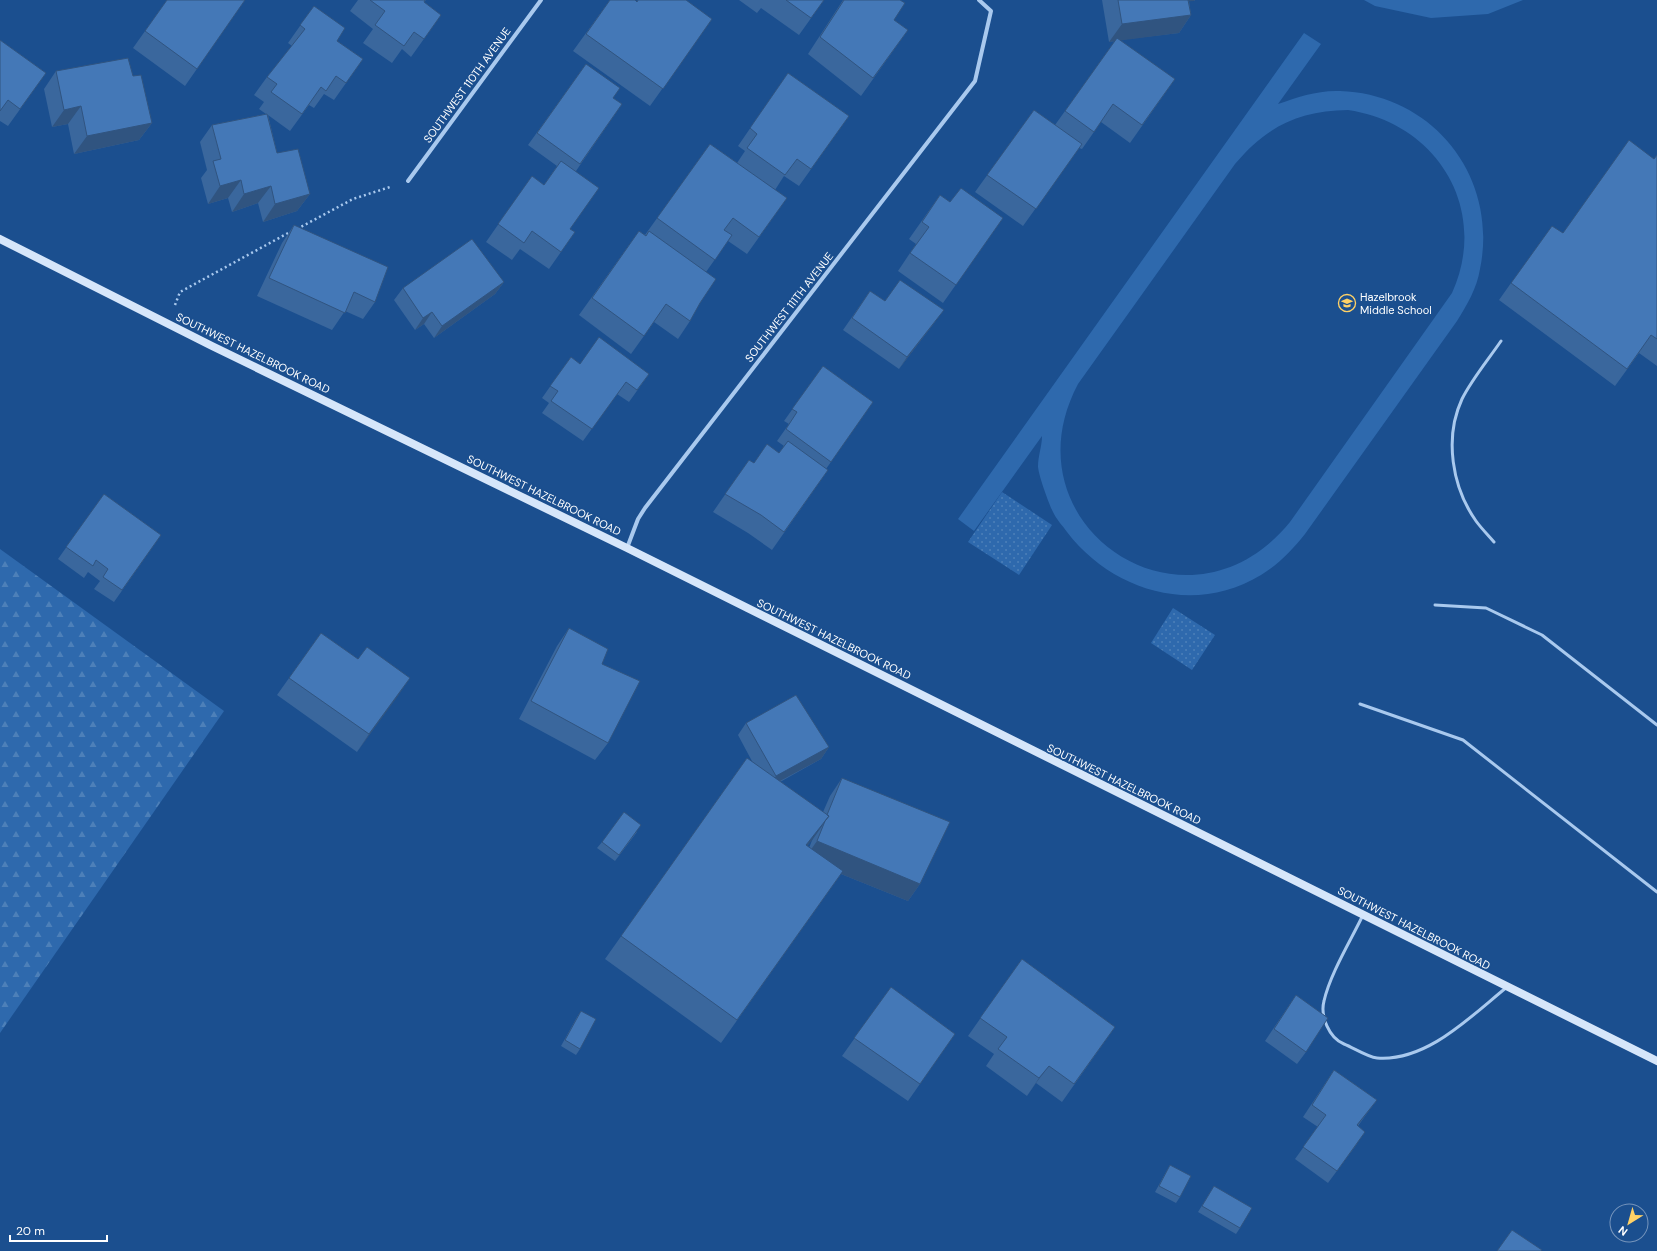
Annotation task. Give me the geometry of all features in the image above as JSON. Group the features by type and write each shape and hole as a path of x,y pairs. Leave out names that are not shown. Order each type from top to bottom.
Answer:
{"street":[{"name":"SOUTHWEST 110TH AVENUE","path":"408,181 541,0"},
{"name":"SOUTHWEST 111TH AVENUE","path":"627,548 638,519 645,508 975,81 991,10 979,0"},
{"name":"SOUTHWEST HAZELBROOK ROAD","path":"0,239 169,324 627,548 1657,1061"}],"lane":[{"path":"1494,542 1476,521 1461,492 1451,456 1452,432 1462,400 1501,341"},
{"path":"1435,606 1486,608 1542,636 1657,725"},
{"path":"1360,704 1463,740 1657,892"},
{"path":"1363,915 1334,974 1324,1001 1325,1022 1337,1041 1376,1058 1403,1057 1446,1037 1507,987"}],"path":[{"path":"169,324 180,292 353,199 408,181"}],"green space":[{"path":"1364,0 1523,0 1488,14 1431,18 1375,6"},
{"path":"1304,33 1321,44 1278,104 1316,93 1332,91 1373,96 1404,107 1430,124 1452,147 1469,173 1479,203 1483,235 1479,276 1474,290 1457,321 1305,534 1274,566 1261,575 1235,587 1209,594 1182,595 1156,591 1130,582 1107,569 1086,552 1067,532 1053,512 1038,470 1042,436 974,531 958,519","holes":["1348,110 1380,118 1407,132 1430,151 1448,175 1459,202 1464,231 1462,262 1452,293 1290,522 1248,558 1203,574 1158,572 1117,554 1085,524 1065,483 1061,436 1078,384 1235,164 1259,140 1272,130 1285,123 1299,118 1330,111"]},
{"path":"1002,492 1052,525 1019,575 968,542"},
{"path":"0,549 224,711 0,1033"},
{"path":"1173,608 1215,635 1192,670 1151,643"}],"building":[{"path":"167,0 245,0 197,69 145,31"},
{"path":"370,0 425,0 424,2 441,15 424,39 414,32 404,46 375,25 385,11"},
{"path":"610,0 635,0 637,2 638,0 686,0 712,19 663,89 586,34"},
{"path":"786,0 824,0 811,18"},
{"path":"844,0 900,0 905,3 894,20 908,30 873,78 820,37"},
{"path":"1118,0 1188,0 1191,15 1122,24"},
{"path":"314,6 345,28 337,41 363,59 346,83 336,76 326,91 321,87 302,114 271,92 277,84 267,77 305,29 300,25"},
{"path":"1117,38 1175,79 1142,125 1113,104 1094,132 1065,111"},
{"path":"0,40 46,73 20,109 8,100 0,111"},
{"path":"128,58 133,76 141,75 152,123 87,136 81,106 64,110 56,71"},
{"path":"586,64 620,88 613,98 622,104 580,164 537,133"},
{"path":"788,73 849,116 811,169 797,159 785,175 747,148 757,134 750,128"},
{"path":"1034,110 1082,144 1036,209 987,175"},
{"path":"267,114 277,153 298,149 310,194 275,204 271,186 244,194 241,180 220,186 213,161 221,159 212,125"},
{"path":"1629,140 1654,159 1657,155 1657,339 1651,335 1627,369 1511,283 1552,226 1563,233"},
{"path":"710,144 787,198 759,237 733,218 724,230 732,235 715,260 657,218"},
{"path":"561,161 599,188 570,229 575,232 561,252 532,231 524,243 498,224 532,176 544,185"},
{"path":"961,188 1003,218 956,285 910,253 929,227 922,222 940,195 950,202"},
{"path":"294,225 388,267 375,302 354,292 345,313 269,278"},
{"path":"639,231 646,236 649,231 716,279 690,321 666,304 644,336 592,298"},
{"path":"472,239 504,282 442,326 432,312 423,318 403,288"},
{"path":"900,280 944,310 907,357 852,318 870,291 885,301"},
{"path":"599,337 649,374 637,390 626,382 592,429 551,401 558,391 550,386 571,357 580,364"},
{"path":"823,366 873,402 831,462 786,429 797,412 792,409"},
{"path":"788,441 828,470 784,532 761,515 725,494 749,460 754,463 767,444 779,453"},
{"path":"104,494 161,535 122,590 103,577 108,569 96,560 93,566 66,547"},
{"path":"569,628 608,649 602,664 640,681 608,743 531,701"},
{"path":"321,633 358,659 367,647 410,678 369,734 289,678"},
{"path":"796,695 829,747 776,776 746,723"},
{"path":"747,758 829,816 806,845 843,871 737,1020 621,936"},
{"path":"842,778 950,822 920,884 817,841 825,821 829,816 827,815"},
{"path":"624,812 641,825 619,855 602,842"},
{"path":"1022,959 1115,1027 1074,1084 1049,1066 1039,1078 998,1049 1007,1037 980,1018"},
{"path":"891,987 955,1034 920,1084 854,1038"},
{"path":"1296,995 1328,1018 1306,1052 1274,1029"},
{"path":"581,1011 596,1019 580,1049 565,1040"},
{"path":"1334,1070 1377,1100 1357,1125 1365,1132 1337,1171 1303,1147 1326,1115 1312,1105"},
{"path":"1170,1165 1191,1176 1180,1197 1159,1186"},
{"path":"1214,1186 1252,1208 1240,1228 1202,1206"},
{"path":"1512,1230 1542,1250 1497,1251"}],"place":[{"name":"Hazelbrook Middle School","path":"1347,303"}]}
